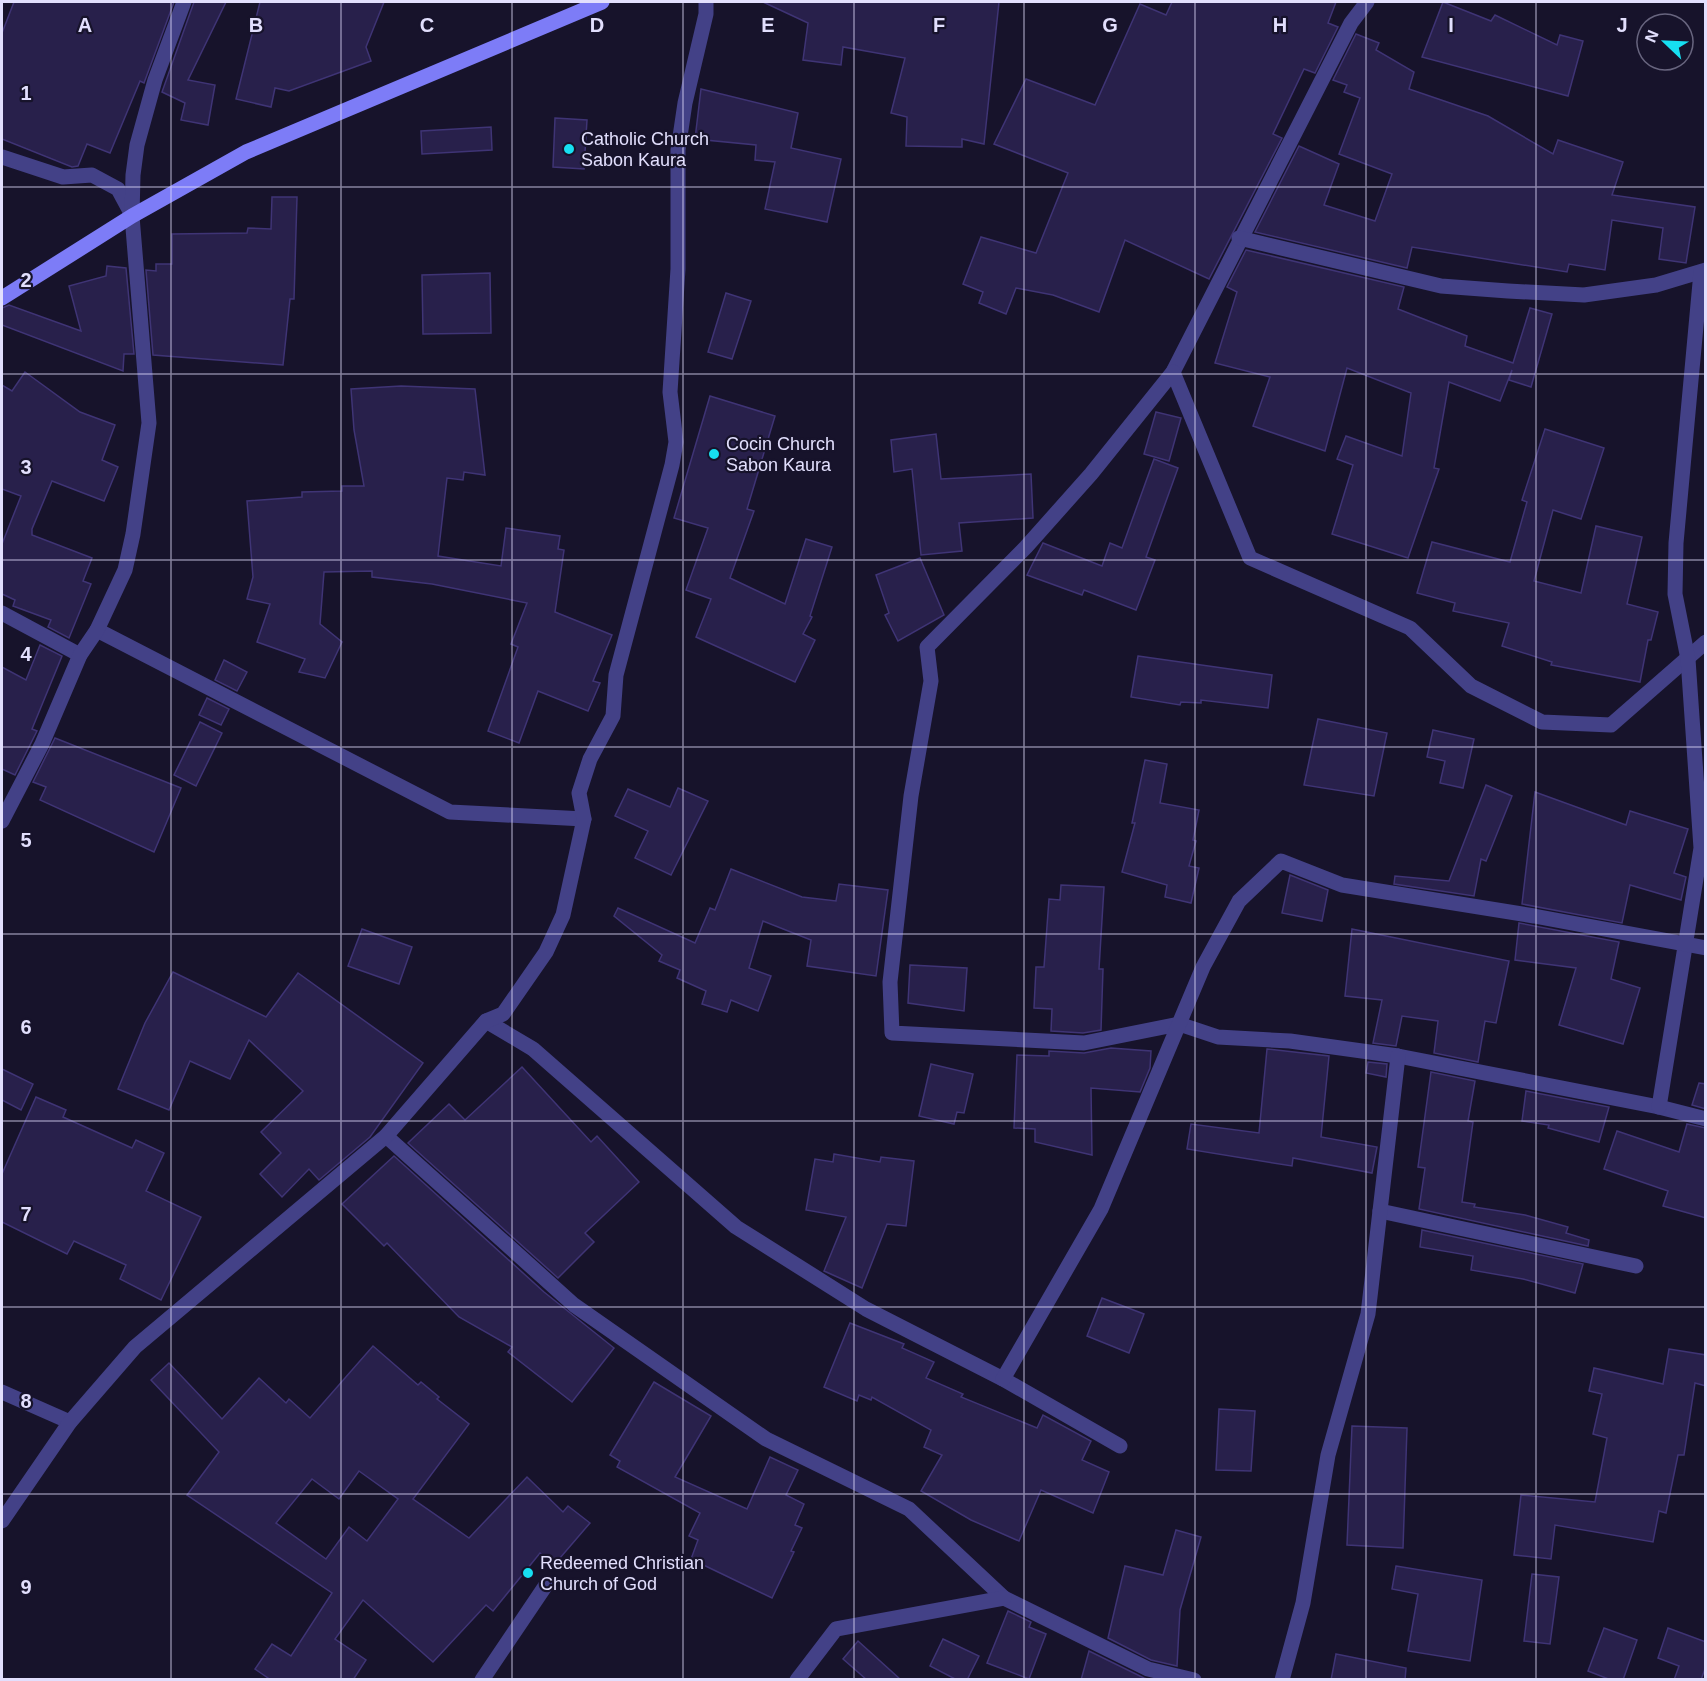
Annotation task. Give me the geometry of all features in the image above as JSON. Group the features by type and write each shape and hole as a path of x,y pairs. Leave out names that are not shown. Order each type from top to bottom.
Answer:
{"main road":[{"path":"2,298 132,216 246,152 602,2"}],"street":[{"path":"2,821 42,744 80,655 97,630 125,570 133,534 149,423 132,216 137,145 155,80 184,2"},
{"path":"2,1521 70,1422 135,1347 386,1137 486,1021 503,1014 546,952 559,925 584,819 579,793 590,759 613,716 616,675 643,580 676,442 670,392 678,269 678,150 706,14 706,2"},
{"path":"1367,2 1351,23 1239,238 1173,372 1091,474 1026,547 927,647 931,681 911,796 890,982 892,1033 1084,1043 1179,1024 1218,1037 1290,1041 1398,1056 1659,1107 1706,1119"},
{"path":"2,157 63,177 92,175 118,189 132,216"},
{"path":"1239,238 1441,286 1508,291 1584,295 1656,285 1703,271 1676,543 1675,594 1688,659 1701,848 1659,1107"},
{"path":"1173,372 1250,558 1410,628 1471,686 1542,722 1611,725 1706,642"},
{"path":"2,613 80,655"},
{"path":"97,630 450,812 584,819"},
{"path":"1003,1379 1101,1209 1203,967 1239,901 1281,861 1342,885 1534,916 1706,948"},
{"path":"486,1021 533,1049 735,1227 866,1309 1003,1379 1120,1446"},
{"path":"1282,1680 1303,1603 1328,1455 1368,1314 1398,1056"},
{"path":"386,1137 574,1305 766,1439 909,1509 1004,1598 1148,1669 1194,1680"},
{"path":"1380,1211 1636,1266"},
{"path":"2,1392 70,1422"},
{"path":"482,1680 546,1585"},
{"path":"797,1680 836,1629 1004,1598"}],"building":[{"path":"14,2 174,2 144,83 140,81 110,153 87,144 78,166 72,167 2,139 2,33"},
{"path":"194,2 226,2 188,80 215,85 208,125 181,120 185,103 162,92"},
{"path":"260,2 384,2 366,47 371,61 289,91 275,88 271,107 236,99"},
{"path":"763,2 999,2 984,144 962,139 962,147 906,146 907,117 891,113 905,58 843,47 841,65 803,60 808,23"},
{"path":"1172,2 1336,2 1328,23 1338,27 1315,73 1304,69 1273,134 1282,138 1209,279 1125,240 1099,312 1053,295 1016,288 1006,314 979,303 983,292 963,284 981,237 1036,253 1068,173 994,144 1026,79 1095,105 1140,4 1166,15"},
{"path":"1443,2 1491,21 1495,15 1557,45 1560,35 1583,41 1568,96 1422,57"},
{"path":"1356,34 1379,43 1376,50 1414,72 1409,89 1488,116 1553,154 1558,140 1623,162 1612,195 1695,207 1686,263 1659,259 1663,228 1612,220 1605,270 1569,264 1567,272 1412,247 1407,268 1255,232 1299,146 1339,164 1324,205 1375,221 1392,174 1339,154 1360,98 1344,92 1347,85 1333,80"},
{"path":"701,89 798,113 791,148 841,159 827,222 765,209 775,162 755,160 756,145 695,139"},
{"path":"555,118 587,120 584,169 553,167"},
{"path":"491,127 492,150 422,154 421,131"},
{"path":"272,197 297,197 294,299 290,299 283,365 153,355 146,270 156,271 156,264 172,264 172,234 247,233 248,228 271,229"},
{"path":"1246,250 1404,287 1398,309 1467,336 1465,346 1513,363 1530,308 1552,314 1531,387 1509,380 1512,370 1500,401 1449,382 1434,468 1439,469 1408,558 1332,534 1353,465 1337,459 1346,436 1402,456 1411,393 1347,368 1325,451 1253,426 1270,377 1215,363 1237,292 1227,287"},
{"path":"107,266 126,268 134,354 124,354 123,371 2,325 2,308 9,305 81,331 69,286 106,276"},
{"path":"490,273 491,333 423,334 422,275"},
{"path":"726,293 751,301 732,359 708,352"},
{"path":"25,372 80,412 115,425 102,460 118,467 104,501 52,481 32,529 32,535 92,558 83,581 91,584 69,638 48,627 51,620 13,606 15,600 2,594 2,544 21,496 2,489 2,385 12,391"},
{"path":"401,386 475,389 485,475 464,472 463,480 447,478 438,556 501,566 506,528 560,536 558,549 564,550 555,612 612,635 593,681 600,683 588,711 538,691 519,743 488,731 518,647 511,644 527,603 432,584 372,577 372,571 324,572 320,624 342,642 325,678 299,672 305,659 257,642 270,604 247,599 253,577 247,501 302,497 302,492 342,491 342,486 364,486 354,430 351,389"},
{"path":"710,396 775,416 747,509 754,511 730,578 785,604 806,539 832,547 810,616 812,617 803,634 815,640 795,682 696,637 711,599 686,590 708,528 674,518"},
{"path":"1156,412 1181,418 1169,461 1144,454"},
{"path":"1545,429 1604,448 1581,519 1553,510 1534,581 1581,593 1596,526 1642,537 1627,604 1658,612 1651,640 1648,640 1640,682 1551,665 1552,662 1502,646 1509,623 1453,611 1455,603 1417,593 1432,542 1510,562 1527,502 1522,500"},
{"path":"936,434 941,479 1031,474 1033,518 959,523 962,551 921,555 912,469 894,472 891,440"},
{"path":"1154,459 1178,468 1146,557 1155,560 1136,610 1084,590 1082,595 1027,575 1043,543 1102,566 1110,543 1122,548"},
{"path":"920,558 944,615 898,641 885,615 889,613 876,575"},
{"path":"40,645 62,656 32,729 37,731 15,775 2,769 2,667 26,680"},
{"path":"1138,656 1272,675 1268,708 1201,700 1201,703 1181,702 1180,705 1131,697"},
{"path":"224,660 247,672 237,691 215,680"},
{"path":"207,698 229,709 221,725 199,715"},
{"path":"1318,719 1387,733 1374,796 1304,785"},
{"path":"200,722 222,733 196,786 174,775"},
{"path":"1433,730 1474,739 1463,788 1440,783 1445,761 1427,757"},
{"path":"55,738 181,788 154,852 40,800 46,787 33,782"},
{"path":"1145,760 1167,764 1160,803 1199,810 1193,840 1196,841 1189,866 1199,868 1191,903 1165,897 1167,885 1122,872 1135,823 1132,823"},
{"path":"1486,785 1512,796 1486,861 1481,859 1474,896 1394,884 1395,876 1449,881"},
{"path":"678,788 708,801 671,875 635,858 648,831 615,816 628,789 670,807"},
{"path":"1535,792 1626,825 1630,811 1688,829 1674,873 1686,877 1681,900 1630,885 1622,923 1522,904"},
{"path":"731,869 802,897 836,901 839,884 888,890 876,976 807,966 811,940 763,921 749,968 771,976 758,1011 731,1000 727,1012 702,1004 706,991 677,978 680,970 659,961 662,955 614,916 618,908 695,943 710,908 715,910"},
{"path":"1290,875 1328,890 1322,921 1282,913"},
{"path":"1061,885 1104,887 1099,969 1103,969 1101,1030 1083,1033 1051,1031 1052,1009 1034,1008 1036,967 1044,967 1049,899 1060,900"},
{"path":"1519,923 1619,942 1611,979 1640,988 1623,1044 1559,1025 1576,968 1515,960"},
{"path":"362,929 412,947 399,984 348,966"},
{"path":"1352,929 1509,961 1496,1023 1485,1021 1478,1062 1434,1053 1438,1021 1402,1016 1396,1046 1373,1043 1382,1000 1345,996"},
{"path":"910,965 967,968 964,1011 908,1003"},
{"path":"173,972 266,1017 298,973 423,1063 370,1137 319,1180 309,1169 282,1197 260,1174 281,1153 261,1132 303,1091 249,1040 230,1079 190,1061 169,1110 118,1089 145,1023"},
{"path":"1111,1048 1151,1051 1150,1068 1140,1092 1091,1088 1092,1155 1035,1142 1035,1129 1014,1128 1017,1055 1049,1056 1049,1051 1084,1053"},
{"path":"1267,1049 1329,1056 1321,1137 1377,1147 1372,1173 1293,1158 1292,1166 1187,1149 1191,1124 1259,1133"},
{"path":"1368,1062 1387,1064 1386,1077 1366,1073"},
{"path":"931,1064 973,1074 964,1113 957,1112 954,1124 919,1116"},
{"path":"522,1067 591,1142 597,1136 639,1182 585,1233 594,1242 558,1278 408,1143 449,1104 465,1120"},
{"path":"2,1069 33,1084 21,1110 2,1100"},
{"path":"1431,1072 1475,1081 1468,1121 1473,1122 1462,1202 1475,1204 1474,1207 1525,1215 1568,1227 1566,1233 1589,1240 1588,1246 1419,1209 1425,1168 1418,1167"},
{"path":"1699,1083 1706,1084 1706,1109 1692,1105"},
{"path":"1526,1091 1609,1107 1599,1142 1548,1128 1549,1125 1522,1121"},
{"path":"36,1097 66,1110 63,1117 132,1148 136,1140 164,1153 146,1191 201,1217 161,1300 120,1279 126,1265 74,1241 67,1254 2,1222 2,1174"},
{"path":"1687,1124 1706,1128 1706,1218 1663,1206 1668,1191 1604,1169 1617,1131 1679,1152"},
{"path":"834,1154 880,1162 881,1157 914,1161 906,1226 887,1224 862,1288 824,1271 846,1217 806,1210 815,1159 833,1162"},
{"path":"394,1156 544,1292 614,1348 572,1402 508,1352 512,1347 459,1317 387,1243 384,1246 342,1204"},
{"path":"1422,1230 1583,1264 1575,1293 1523,1279 1471,1270 1473,1256 1420,1247"},
{"path":"1102,1298 1144,1314 1129,1353 1087,1336"},
{"path":"850,1323 904,1344 902,1348 934,1362 926,1378 963,1394 961,1397 1037,1428 1043,1415 1091,1441 1082,1460 1109,1472 1093,1513 1041,1490 1019,1541 971,1520 921,1491 942,1455 924,1447 931,1430 872,1397 871,1400 859,1395 857,1401 824,1387"},
{"path":"373,1346 418,1385 421,1382 439,1397 437,1399 469,1424 413,1499 469,1538 527,1477 563,1512 568,1506 590,1523 554,1565 540,1553 493,1611 486,1605 433,1662 363,1600 335,1639 366,1660 353,1680 271,1680 255,1669 272,1644 291,1656 332,1593 187,1495 219,1452 151,1380 169,1363 222,1419 259,1378 286,1403 289,1399 310,1418","holes":["359,1471 398,1499 367,1541 349,1527 326,1559 276,1523 312,1479 339,1499"]},
{"path":"1669,1349 1706,1355 1706,1386 1695,1383 1684,1455 1678,1455 1666,1513 1659,1511 1653,1542 1555,1525 1551,1559 1514,1555 1521,1495 1595,1502 1607,1438 1593,1434 1602,1394 1589,1391 1594,1368 1663,1384"},
{"path":"654,1382 711,1416 675,1477 747,1509 770,1457 798,1470 786,1495 804,1504 795,1525 802,1528 791,1551 794,1552 772,1598 691,1559 698,1540 689,1536 700,1513 617,1467 620,1461 610,1455"},
{"path":"1219,1409 1255,1411 1251,1471 1216,1470"},
{"path":"1352,1426 1407,1428 1403,1548 1347,1545"},
{"path":"1176,1530 1201,1537 1180,1610 1177,1666 1151,1660 1108,1638 1125,1566 1163,1575"},
{"path":"1396,1566 1482,1580 1470,1661 1408,1651 1418,1594 1392,1589"},
{"path":"1532,1574 1559,1577 1550,1644 1524,1641"},
{"path":"1008,1611 1031,1622 1029,1627 1046,1634 1029,1679 987,1663"},
{"path":"1604,1628 1637,1640 1623,1680 1611,1680 1588,1671"},
{"path":"1668,1628 1706,1642 1706,1666 1701,1680 1674,1680 1679,1666 1658,1658"},
{"path":"943,1639 979,1656 967,1680 957,1680 930,1666"},
{"path":"858,1641 901,1680 867,1680 843,1659"},
{"path":"1089,1651 1144,1678 1150,1680 1081,1680"},
{"path":"1336,1654 1406,1668 1405,1680 1331,1680"}],"place":[{"name":"Catholic Church Sabon Kaura","path":"569,149"},
{"name":"Cocin Church Sabon Kaura","path":"714,454"},
{"name":"Redeemed Christian Church of God","path":"528,1573"}]}
